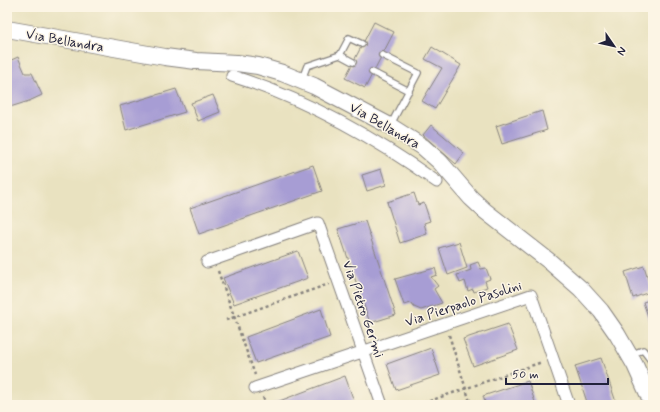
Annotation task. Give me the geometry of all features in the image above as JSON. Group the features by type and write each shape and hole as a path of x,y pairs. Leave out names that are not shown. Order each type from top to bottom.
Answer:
{"main road":[{"name":"Via Bellandra","path":"7,29 165,58 250,64 274,70 302,81 390,126 423,147 440,162 471,198 485,211 549,260 581,289 611,325 630,355 653,405"}],"street":[{"name":"Via Bellandra","path":"232,76 276,91 364,134 403,158 437,182"},
{"path":"333,118 342,101"},
{"name":"Via Pietro Germi","path":"210,260 318,222 382,405"},
{"name":"Via Pierpaolo Pasolini","path":"257,388 531,295 569,405"}],"lane":[{"path":"302,81 307,66 340,55 349,38 362,44"},
{"path":"382,54 418,73 390,126"},
{"path":"340,55 353,62"},
{"path":"372,72 409,91"},
{"path":"630,355 643,350 653,363"}],"path":[{"path":"210,260 234,317 257,388 266,405"},
{"path":"226,320 338,281"},
{"path":"445,324 471,405"},
{"path":"418,405 553,358"}],"building":[{"path":"374,22 394,32 365,88 345,78"},
{"path":"432,47 461,65 435,109 422,101 442,68 425,59"},
{"path":"18,57 25,73 32,73 42,95 10,107 7,99 7,62"},
{"path":"176,89 185,112 126,130 120,106"},
{"path":"213,95 220,112 198,121 191,103"},
{"path":"542,111 547,130 502,144 496,126"},
{"path":"431,125 464,153 456,164 423,135"},
{"path":"313,165 322,191 199,234 190,208"},
{"path":"381,169 386,185 367,191 362,175"},
{"path":"414,193 418,205 424,203 430,221 424,223 427,234 400,243 387,202"},
{"path":"365,221 396,315 370,323 338,229"},
{"path":"459,242 467,268 448,275 439,248"},
{"path":"298,251 308,278 234,304 223,278"},
{"path":"478,262 481,269 486,268 490,279 485,281 487,287 474,292 473,289 468,291 465,281 460,283 457,275 471,270 470,265"},
{"path":"644,266 652,291 633,298 625,272"},
{"path":"435,268 437,275 431,277 438,286 434,289 442,303 421,310 414,307 411,303 404,305 395,279"},
{"path":"653,299 653,331 643,302"},
{"path":"321,309 330,337 256,363 246,337"},
{"path":"508,324 518,350 473,366 463,339"},
{"path":"431,348 440,375 396,390 387,364"},
{"path":"601,358 617,405 588,405 575,366"},
{"path":"345,376 355,404 269,405"},
{"path":"528,381 536,405 486,405 483,396"}]}
